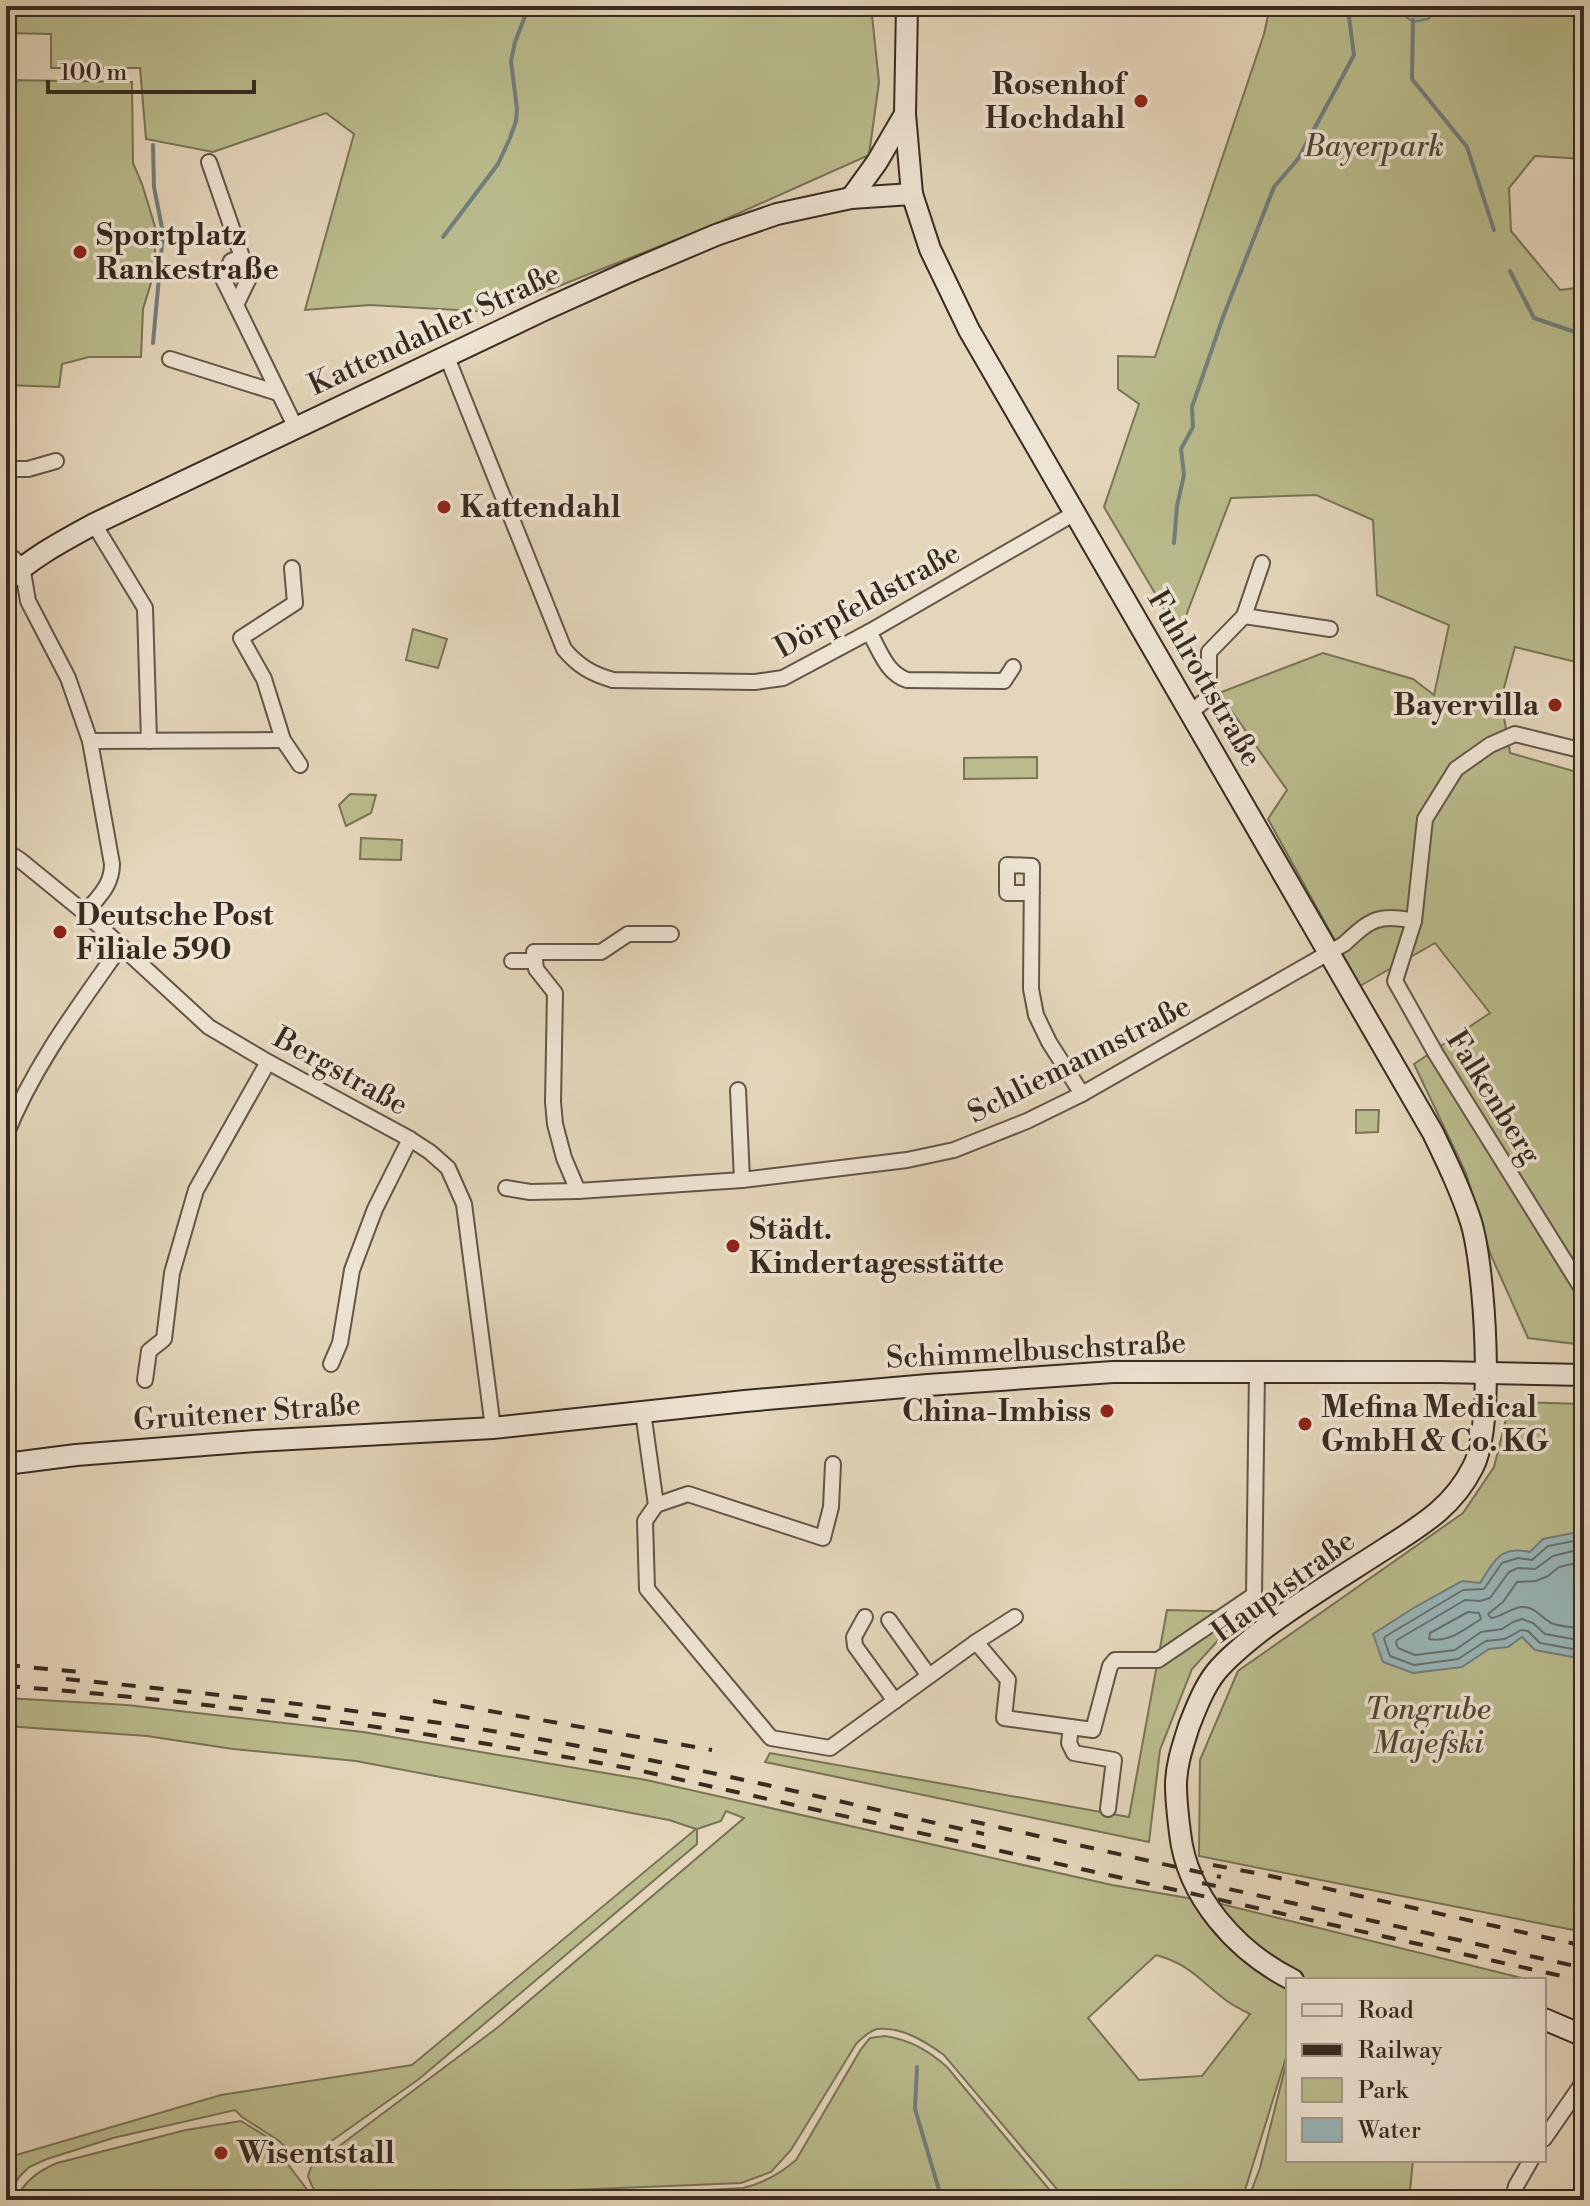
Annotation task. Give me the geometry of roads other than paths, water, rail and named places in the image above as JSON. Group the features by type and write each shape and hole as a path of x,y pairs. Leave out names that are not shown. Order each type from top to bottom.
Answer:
{"street":[{"name":"Fuhlrottstraße","path":"907,6 905,114 912,194 930,249 969,330 1433,1133 1471,1223 1482,1283 1485,1372"},
{"path":"851,198 877,162 905,114"},
{"path":"209,162 250,276 236,305"},
{"name":"Kattendahler Straße","path":"6,582 22,566 94,524 613,278 716,235 777,214 851,198 912,194"},
{"path":"242,257 231,261 223,279 296,428"},
{"name":"Dörpfeldstraße","path":"447,357 564,649 576,663 594,675 613,680 773,680 869,632 1075,513"},
{"path":"170,359 278,393"},
{"path":"6,469 28,469 56,461"},
{"path":"94,524 145,608 149,741"},
{"path":"6,552 22,566 28,601 68,678 90,741 112,873 109,885 85,913"},
{"path":"1190,713 1209,697 1209,652 1244,616 1262,563"},
{"path":"292,568 295,603 241,638 264,679 283,740 300,765"},
{"path":"1244,616 1330,629"},
{"path":"869,632 890,670 907,680 1004,681 1013,667"},
{"name":"Falkenberg","path":"1584,751 1515,734 1490,745 1456,769 1425,819 1414,921 1395,981 1436,1054 1584,1292"},
{"path":"90,741 283,740"},
{"name":"Bergstraße","path":"6,851 85,913 209,1027 410,1139 448,1168 464,1204 493,1428"},
{"path":"1032,893 1031,989 1036,1015 1082,1094"},
{"path":"1329,952 1344,944 1368,922 1392,916 1414,921"},
{"path":"578,1191 564,1158 555,1124 555,993 536,969 534,952 601,952 628,934 671,934"},
{"path":"6,1135 21,1097 54,1040 121,946"},
{"name":"Schliemannstraße","path":"506,1188 530,1192 578,1191 742,1180 907,1160 954,1150 1032,1119 1082,1094 1329,952"},
{"path":"512,961 534,961"},
{"path":"145,1380 149,1351 164,1339 172,1273 196,1190 268,1062"},
{"path":"738,1090 742,1180"},
{"path":"331,1364 340,1343 352,1270 375,1209 410,1139"},
{"path":"976,1642 1008,1680 1004,1718 1093,1730 1110,1666 1115,1660 1158,1660 1254,1595 1257,1371"},
{"name":"Schimmelbuschstraße","path":"493,1428 913,1386 1113,1372 1584,1375"},
{"name":"Hauptstraße","path":"1290,1978 1235,1937 1211,1911 1194,1886 1181,1840 1177,1803 1178,1763 1185,1737 1215,1673 1241,1647 1283,1615 1430,1519 1460,1492 1480,1446 1485,1372"},
{"path":"643,1412 656,1505"},
{"name":"Gruitener Straße","path":"6,1464 76,1455 255,1441 493,1428"},
{"path":"833,1464 831,1507 823,1538 688,1494 656,1505 645,1521 647,1589 771,1738 830,1748 1015,1617"},
{"path":"865,1617 854,1637 855,1646 895,1701"},
{"path":"889,1620 929,1676"},
{"path":"1071,1727 1069,1743 1074,1753 1114,1760 1108,1809"},
{"path":"1546,2020 1584,2036"},
{"path":"1546,2136 1584,2081"},
{"path":"1513,2200 1516,2186 1530,2162"}],"water":[{"path":"1401,6 1442,6 1428,19 1413,22 1405,16"},
{"path":"1578,1532 1584,1538 1584,1659 1535,1650 1522,1637 1508,1647 1489,1649 1462,1667 1413,1673 1383,1662 1373,1634 1462,1581 1480,1583 1494,1562 1505,1553 1530,1552 1543,1539"}],"waterway":[{"path":"443,237 498,164 510,138 517,109 511,61 529,6"},
{"path":"1174,543 1177,506 1184,475 1181,449 1193,427 1192,407 1223,317 1274,187 1298,159 1354,55 1349,17 1342,6"},
{"path":"1413,20 1412,79 1467,147 1494,230"},
{"path":"153,145 154,187 163,233 153,343"},
{"path":"1510,271 1534,318 1584,335"},
{"path":"917,2067 915,2109 942,2200"}],"railway":[{"path":"6,1665 80,1672"},
{"path":"66,1679 276,1702 486,1730 674,1765 984,1834"},
{"path":"6,1686 163,1700 321,1719 633,1769 1584,1981"},
{"path":"433,1701 712,1750"},
{"path":"971,1821 1221,1877"},
{"path":"1213,1865 1584,1946"},
{"path":"1202,1883 1584,1968"}],"place":[{"name":"Rosenhof Hochdahl","path":"1141,101"},
{"name":"Sportplatz Rankestraße","path":"80,252"},
{"name":"Kattendahl","path":"444,507"},
{"name":"Bayervilla","path":"1555,705"},
{"name":"Deutsche Post Filiale 590","path":"60,932"},
{"name":"Städt. Kindertagesstätte","path":"733,1246"},
{"name":"China-Imbiss","path":"1107,1411"},
{"name":"Mefina Medical GmbH & Co. KG","path":"1305,1424"},
{"name":"Wisentstall","path":"221,2153"}],"park label":[{"name":"Bayerpark","path":"1374,146"},
{"name":"Tongrube Majefski","path":"1428,1726"}]}
